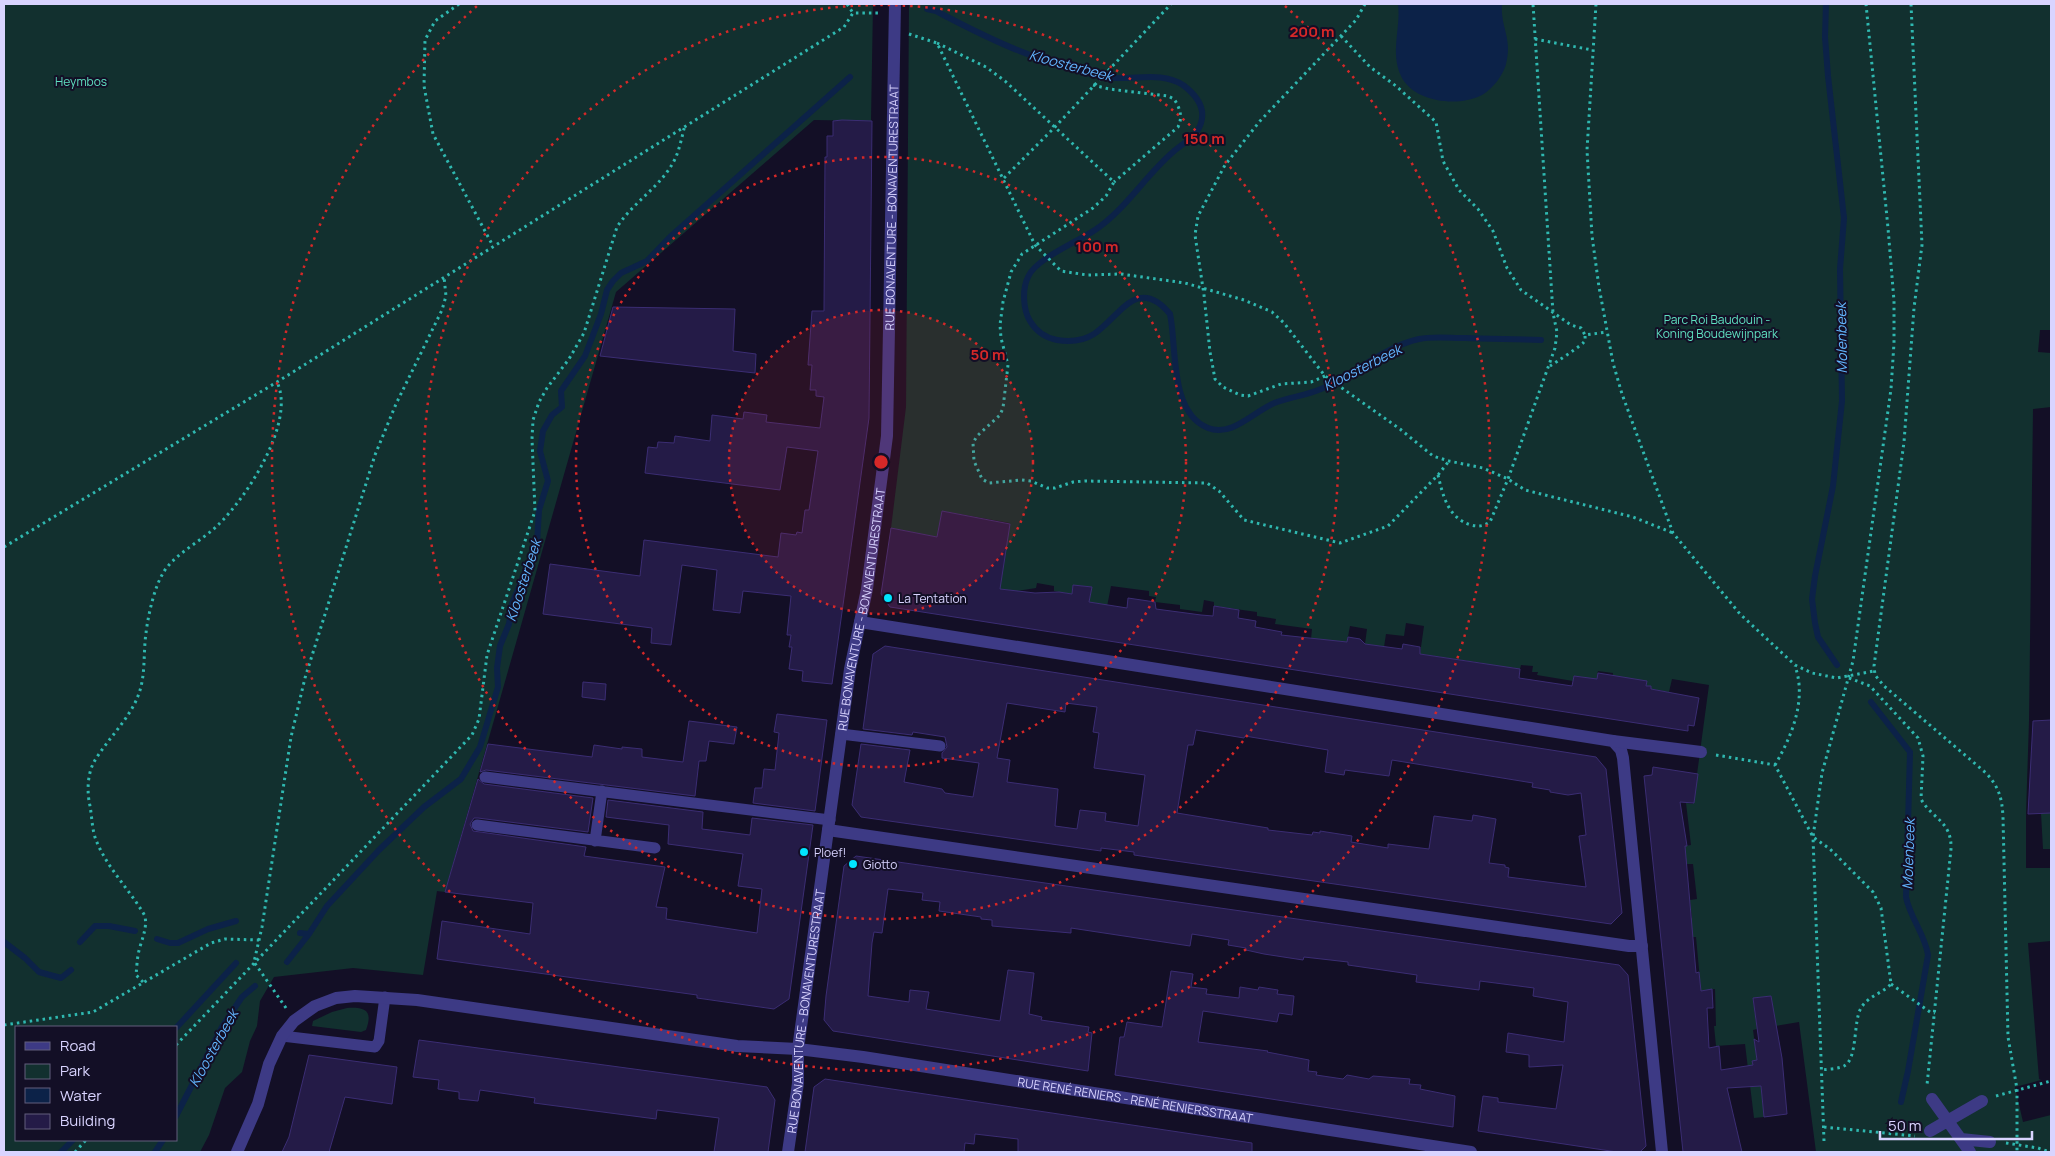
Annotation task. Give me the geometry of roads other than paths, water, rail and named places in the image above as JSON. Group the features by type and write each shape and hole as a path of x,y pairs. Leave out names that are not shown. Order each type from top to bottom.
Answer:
{"street":[{"name":"RUE BONAVENTURE - BONAVENTURESTRAAT","path":"788,1152 798,1082 798,1049 855,640 867,588 886,436 894,4"},
{"path":"860,622 1613,741 1701,752"},
{"path":"1613,741 1621,750 1623,758 1662,1152"},
{"path":"829,825 1629,946 1642,946"},
{"name":"RUE RENÉ RENIERS - RENÉ RENIERSSTRAAT","path":"237,1152 258,1104 272,1057 282,1036 294,1021 315,1006 336,998 355,996 386,997 737,1046 798,1049 884,1060 1471,1152"},
{"path":"1929,1095 1970,1152"},
{"path":"1926,1134 1982,1101"},
{"path":"1961,1139 1990,1142"}],"lane":[{"path":"842,734 940,746"},
{"path":"485,777 829,825"},
{"path":"595,841 602,792"},
{"path":"477,825 655,848"},
{"path":"282,1036 375,1047 379,1041 386,997"}],"water":[{"path":"1398,4 1502,4 1508,55 1504,69 1496,83 1480,96 1460,101 1436,100 1415,92 1401,76 1396,58"}],"waterway":[{"name":"Molenbeek","path":"1826,4 1825,37 1828,76 1844,218 1840,269 1842,401 1833,486 1812,599 1818,637 1837,665"},
{"name":"Kloosterbeek","path":"927,9 936,11 991,39 1028,55 1067,68 1116,78 1159,77 1175,81 1192,92 1201,106 1202,112 1201,123 1196,132 1163,161 1106,222 1048,257 1032,270 1026,282 1024,299 1026,311 1035,328 1049,338 1066,341 1081,340 1094,334 1120,310 1138,299 1148,298 1158,303 1170,314 1177,377 1181,394 1195,420 1208,428 1217,430 1235,426 1269,406 1282,400 1321,389 1393,348 1419,339 1442,337 1541,340"},
{"name":"Kloosterbeek","path":"300,933 309,934 327,906 379,850 424,807 461,779 480,747 498,687 497,668 500,646 509,624 512,604 537,543 539,510 548,481 540,451 543,431 552,415 562,407 561,391 585,356 601,314 607,290 621,273 647,261 670,237 850,77"},
{"name":"Molenbeek","path":"1871,702 1910,752 1906,897 1924,940 1928,955 1901,1102"},
{"name":"Kloosterbeek","path":"157,939 178,943 208,929 236,921"},
{"name":"Kloosterbeek","path":"80,942 95,926 109,926 135,931"},
{"name":"Kloosterbeek","path":"287,962 309,934"},
{"name":"Kloosterbeek","path":"4,942 25,958 39,972 61,978 71,970"},
{"name":"Kloosterbeek","path":"178,1026 236,963"},
{"name":"Kloosterbeek","path":"178,1112 222,1027 242,997 255,986"},
{"name":"Kloosterbeek","path":"61,1152 72,1141"},
{"name":"Kloosterbeek","path":"155,1152 162,1141"}],"place":[{"name":"La Tentation","path":"888,598"},
{"name":"Ploef!","path":"804,852"},
{"name":"Giotto","path":"853,864"}],"park label":[{"name":"Heymbos","path":"81,81"},
{"name":"Parc Roi Baudouin - Koning Boudewijnpark","path":"1717,326"}]}
